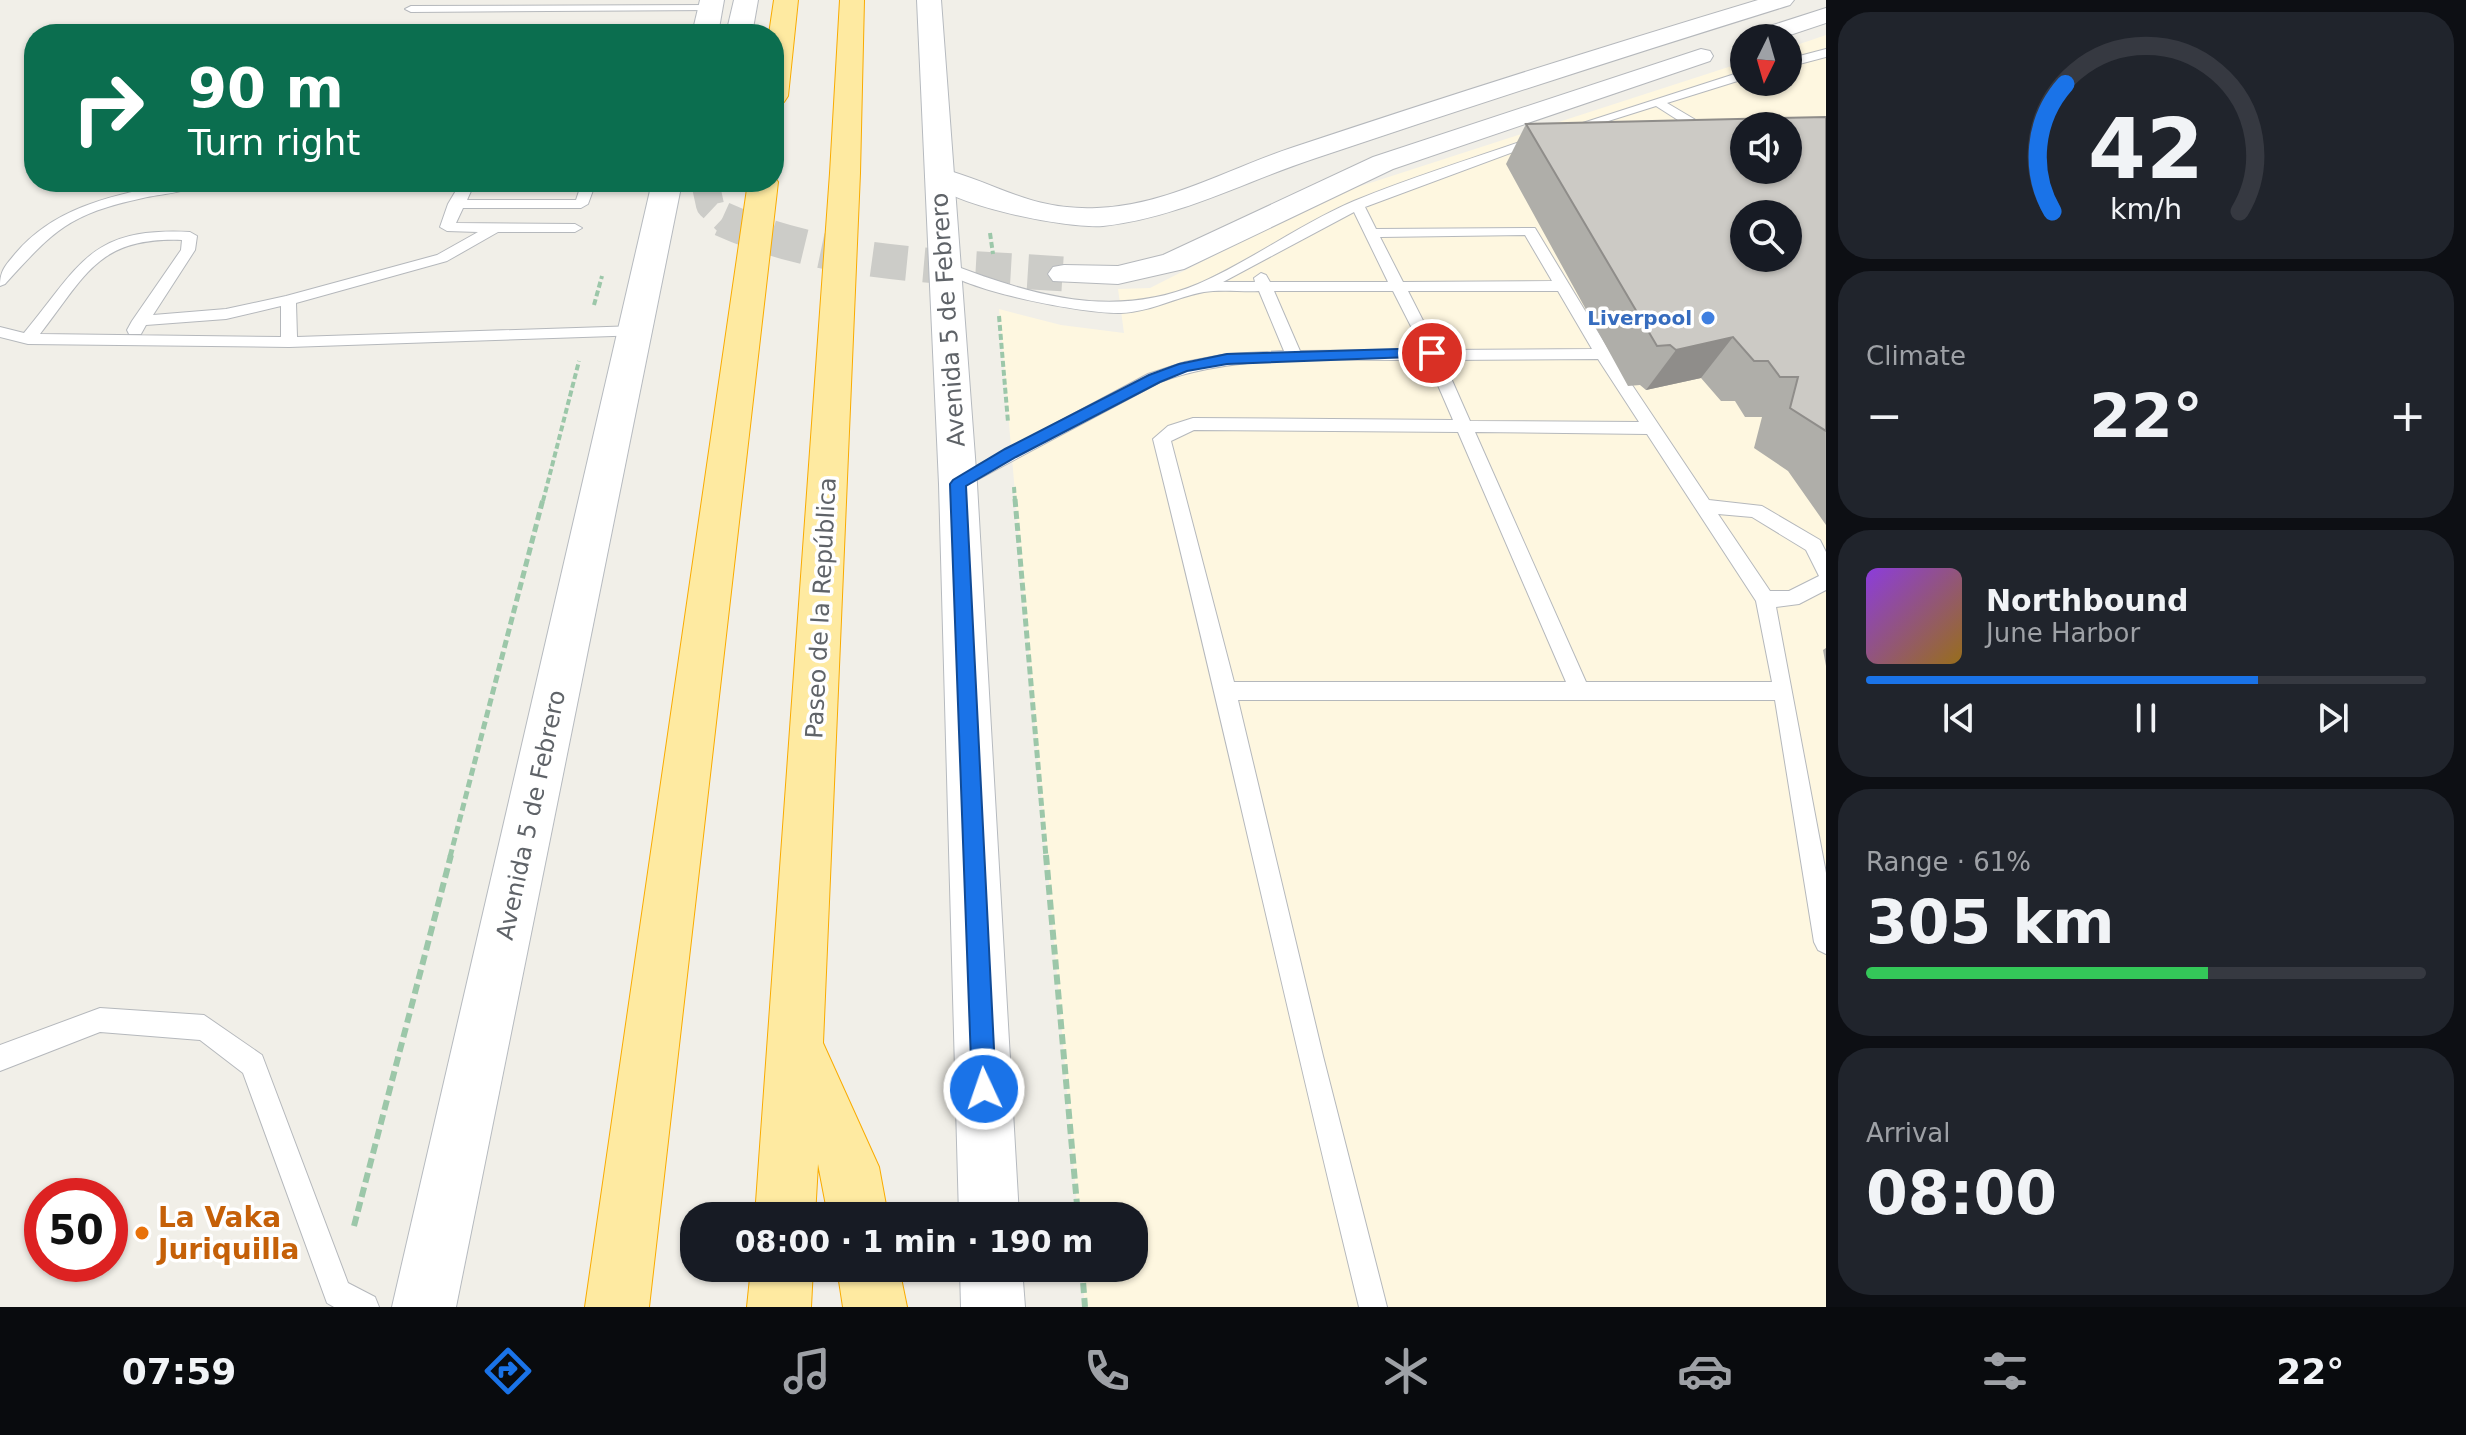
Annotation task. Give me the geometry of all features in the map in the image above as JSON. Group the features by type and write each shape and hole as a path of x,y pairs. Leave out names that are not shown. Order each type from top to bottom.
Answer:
{"highway":[{"path":"783,24 786,0"},
{"name":"Paseo de la República","path":"786,1202 845,173 852,0"},
{"path":"845,173 873,90 875,75"},
{"path":"617,1307 762,192"},
{"path":"796,1046 849,1167 855,1202"},
{"path":"779,1307 781,1282"},
{"path":"871,1282 875,1307"}],"main road":[{"path":"741,24 746,0"},
{"name":"Avenida 5 de Febrero","path":"929,0 958,484 988,1202"},
{"path":"707,24 711,4"},
{"name":"Avenida 5 de Febrero","path":"424,1307 665,192"},
{"path":"992,1282 993,1307"}],"street":[{"path":"939,177 1024,211 1064,218 1104,217 1151,207 1286,159 1782,0"},
{"path":"1796,24 1826,13 1814,0"},
{"path":"1064,274 1118,275 1173,262 1383,163 1730,47"}],"lane":[{"path":"411,9 711,4"},
{"path":"1802,59 1826,53"},
{"path":"945,267 997,287 1050,301 1121,308 1158,302 1203,287 1357,205 1510,150 1730,80"},
{"path":"1659,103 1712,146"},
{"path":"1510,150 1554,150"},
{"path":"0,281 45,231 67,218 101,204 152,192"},
{"path":"462,192 447,227 575,228"},
{"path":"455,204 581,204 585,192"},
{"path":"1357,205 1401,287 1465,425 1580,692"},
{"path":"140,321 226,314 288,300 442,258 493,229"},
{"path":"1372,233 1530,231 1603,354 1765,599 1784,691 1826,942"},
{"path":"28,339 96,255 129,240 167,234 190,236 188,250 128,340"},
{"path":"1255,260 1294,356"},
{"path":"1203,287 1564,286"},
{"path":"288,300 289,342"},
{"path":"0,332 28,339 289,342 637,331"},
{"path":"958,484 1154,378 1185,367 1227,359 1294,356 1603,354"},
{"path":"1373,1307 1226,691 1162,439 1174,430 1193,424 1653,428"},
{"path":"1705,506 1756,511 1813,545 1826,571"},
{"path":"1765,599 1792,599 1826,581"},
{"path":"1226,691 1784,691"},
{"path":"0,1058 100,1020 204,1028 253,1064 337,1293 365,1307"}],"path":[{"path":"337,1293 606,261"},
{"path":"999,309 1077,1202"},
{"path":"1083,1282 1085,1307"}],"shaded area":[{"path":"1826,35 1826,1307 1085,1307 1083,1282 1148,1282 1148,1202 1077,1202 999,309 1061,325 1124,333 1118,289 1150,288 1336,194 1730,67 1730,96 1802,96 1802,43"}],"building":[{"name":"Liverpool","path":"1826,117 1826,431 1790,408 1798,377 1780,377 1768,361 1754,361 1733,337 1676,350 1670,345 1657,346 1526,124 1730,119 1730,184 1802,184 1802,118"}],"tunnel":[{"path":"707,192 710,205 727,221"},
{"path":"722,219 727,221"},
{"path":"727,221 804,247 890,262 1064,274"}],"place":[{"name":"Liverpool","path":"1708,318"},
{"name":"La Vaka Juriquilla","path":"142,1233"}],"route":[{"path":"984,1089 958,484 1154,378 1185,367 1227,359 1432,353"}]}
